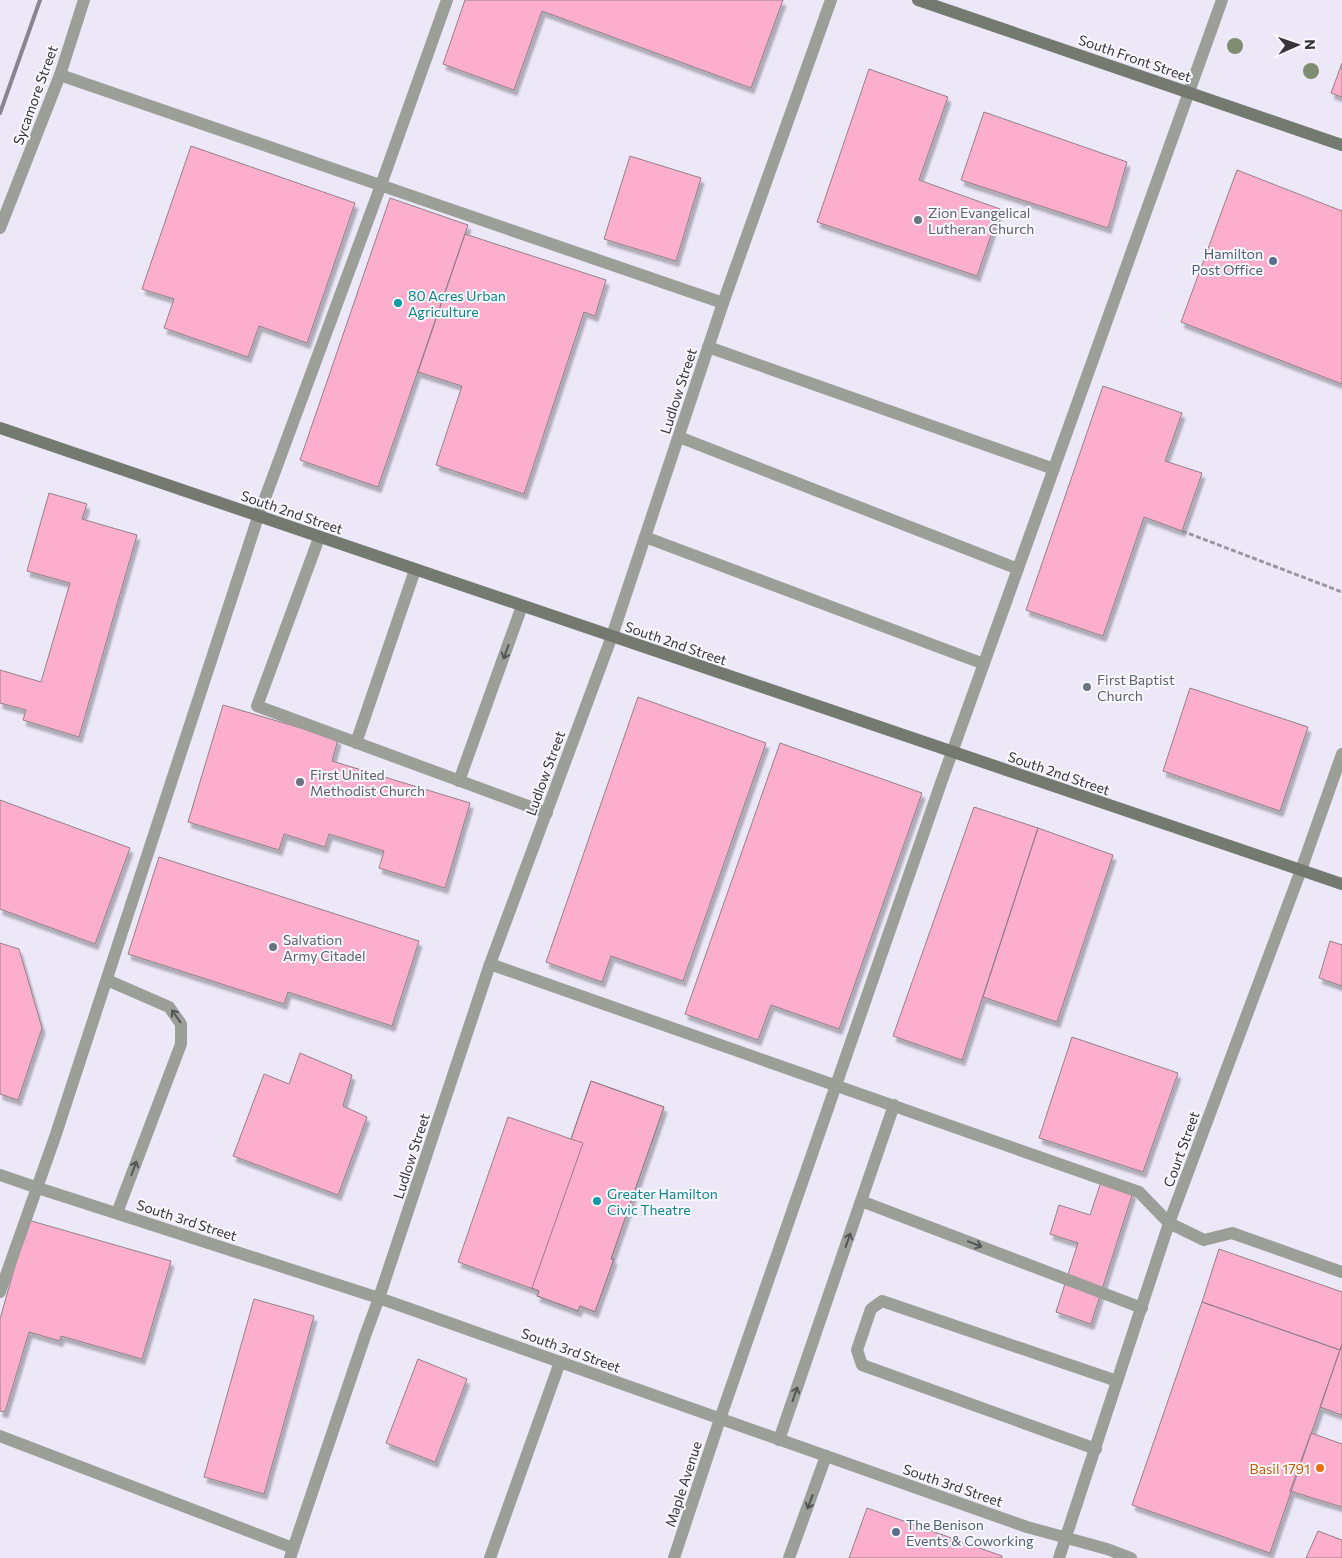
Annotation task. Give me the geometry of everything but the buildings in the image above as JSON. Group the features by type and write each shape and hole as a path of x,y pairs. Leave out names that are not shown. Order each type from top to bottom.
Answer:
{"street":[{"name":"Sycamore Street","path":"0,228 60,75 84,0"},
{"path":"0,1292 38,1188 258,517 381,186 447,0"},
{"name":"Ludlow Street","path":"292,1553 490,964 612,636 723,303 831,0"},
{"name":"South Front Street","path":"918,0 1342,145"},
{"name":"Maple Avenue","path":"674,1558 720,1419 952,752 1222,0"},
{"path":"60,75 723,303"},
{"path":"708,347 1054,469"},
{"name":"South 2nd Street","path":"0,428 1342,884"},
{"path":"678,437 1018,569"},
{"path":"320,538 257,706 546,813"},
{"path":"645,538 984,664"},
{"path":"356,743 415,570"},
{"path":"459,781 522,606"},
{"name":"Court Street","path":"1059,1558 1169,1223 1301,870 1342,754"},
{"path":"490,964 1139,1192 1169,1223 1204,1240 1232,1233 1342,1272"},
{"path":"106,980 169,1007 182,1024 181,1044 117,1213"},
{"path":"779,1440 894,1106"},
{"name":"South 3rd Street","path":"0,1175 379,1298 1027,1527 1107,1549 1131,1558"},
{"path":"861,1201 1142,1308"},
{"path":"1096,1449 862,1365 857,1350 871,1309 882,1301 1117,1381"},
{"path":"490,1558 560,1362"},
{"path":"0,1436 292,1553"},
{"path":"789,1558 826,1456"}],"path":[{"path":"1182,531 1342,592"}],"railway":[{"path":"0,113 40,0"}],"place":[{"name":"Zion Evangelical Lutheran Church","path":"918,220"},
{"name":"Hamilton Post Office","path":"1273,261"},
{"name":"80 Acres Urban Agriculture","path":"398,303"},
{"name":"First Baptist Church","path":"1087,687"},
{"name":"First United Methodist Church","path":"300,782"},
{"name":"Salvation Army Citadel","path":"273,947"},
{"name":"Greater Hamilton Civic Theatre","path":"597,1201"},
{"name":"Basil 1791","path":"1320,1468"},
{"name":"The Benison Events & Coworking","path":"896,1532"}]}
